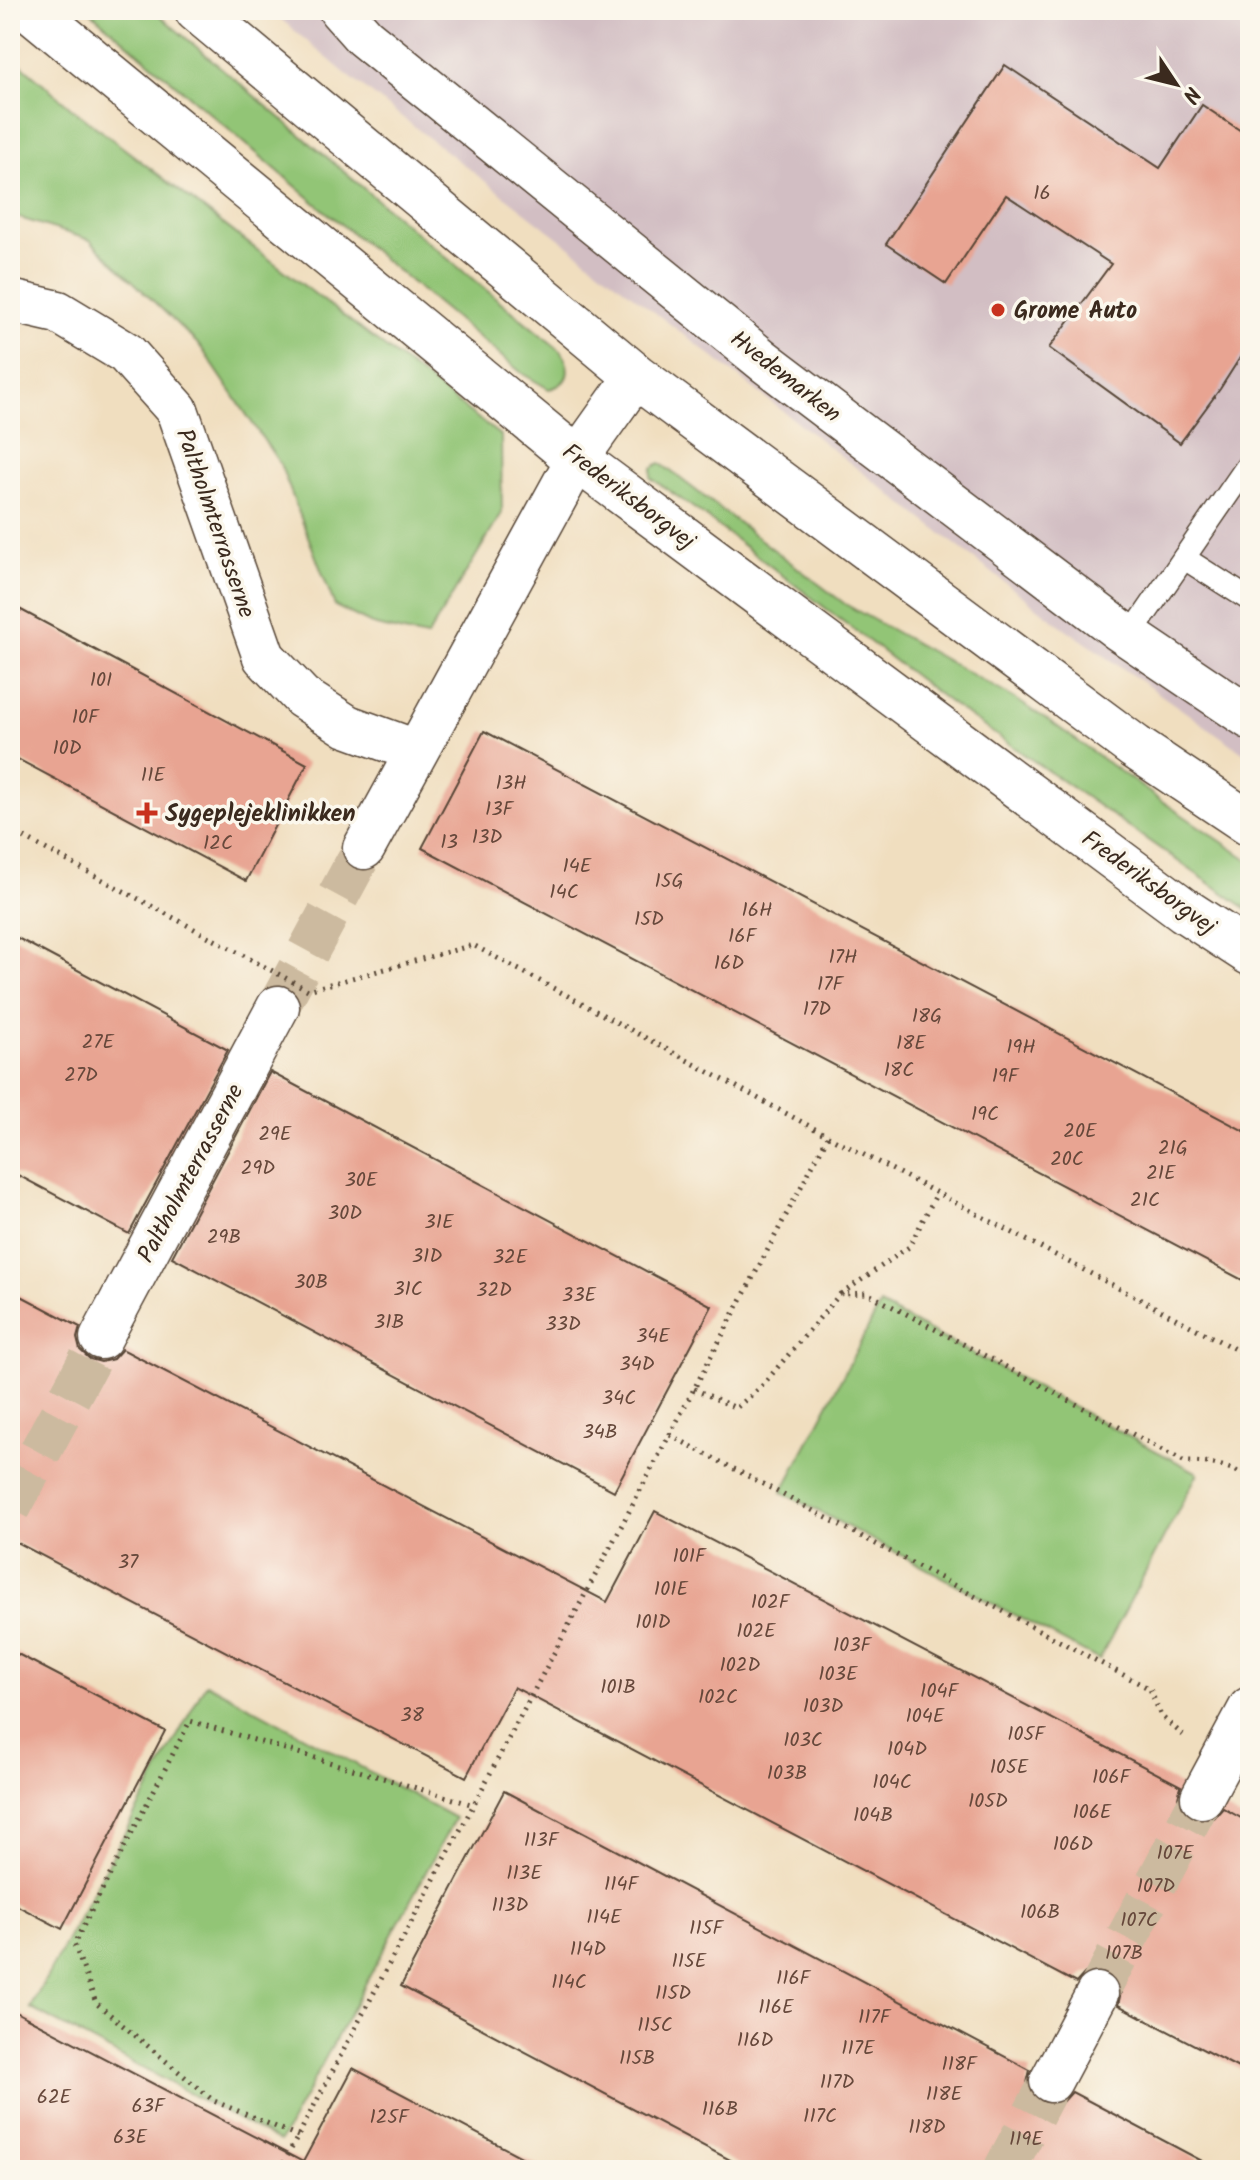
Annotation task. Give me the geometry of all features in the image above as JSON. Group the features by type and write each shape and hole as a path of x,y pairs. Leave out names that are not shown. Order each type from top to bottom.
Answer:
{"street":[{"name":"Frederiksborgvej","path":"31,10 577,459 1184,910 1250,953"},
{"path":"197,10 636,376 1135,747 1250,824"},
{"name":"Hvedemarken","path":"340,10 364,37 764,361 1130,636 1250,718"},
{"name":"Paltholmterrasserne","path":"10,301 58,312 126,353 177,410 264,657 302,697 347,726 416,751"},
{"path":"364,848 577,459 636,376"},
{"name":"Paltholmterrasserne","path":"101,1338 278,1007"},
{"path":"1202,1797 1250,1708"},
{"path":"1051,2081 1097,1994"}],"lane":[{"path":"1130,636 1250,462"},
{"path":"1184,558 1250,600"}],"path":[{"path":"10,830 308,990 473,945 828,1136 1250,1357"},
{"path":"280,2170 828,1136"},
{"path":"694,1389 736,1408 761,1387 840,1294 909,1247 937,1193"},
{"path":"840,1294 867,1293 1185,1462 1219,1464 1250,1478"},
{"path":"670,1435 1150,1689 1161,1716 1181,1734 1224,1758"},
{"path":"298,2136 214,2101 96,2003 74,1944 190,1721 474,1805"}],"shaded area":[{"path":"270,10 1250,10 1250,757 1056,622 346,74"}],"green space":[{"path":"88,10 153,10 562,352 568,370 565,380 549,389 523,374"},
{"path":"10,55 75,111 501,436 502,513 427,637 376,626 335,606 280,464 200,346 90,240 10,215"},
{"path":"660,463 845,604 1012,697 1250,861 1250,911 950,703 651,478 652,468"},
{"path":"880,1305 1198,1473 1099,1660 782,1492"},
{"path":"206,1683 455,1818 280,2142 30,2008"}],"building":[{"path":"1005,65 1160,168 1202,105 1250,137 1250,342 1180,443 1049,348 1111,264 1006,195 946,284 886,244"},
{"path":"10,604 307,764 246,881 10,755"},
{"path":"484,731 1250,1134 1250,1284 422,848"},
{"path":"10,934 228,1050 129,1234 10,1171"},
{"path":"270,1072 712,1306 614,1491 172,1257"},
{"path":"10,1290 80,1327 77,1338 80,1350 90,1359 101,1362 113,1359 122,1349 607,1602 655,1511 1181,1786 1178,1797 1181,1809 1191,1818 1202,1821 1214,1818 1223,1808 1250,1823 1250,2074 1118,2005 1121,1992 1118,1982 1109,1973 1095,1970 1085,1973 1076,1983 514,1687 466,1777 10,1539"},
{"path":"10,1650 165,1731 62,1929 10,1902"},
{"path":"504,1791 1030,2070 1027,2083 1030,2093 1039,2102 1053,2105 1064,2101 1072,2092 1219,2170 749,2170 401,1986"},
{"path":"10,2009 303,2162 353,2068 546,2170 10,2170"}],"tunnel":[{"path":"278,1007 364,848"},
{"path":"10,1508 101,1338"},
{"path":"1097,1994 1202,1797"},
{"path":"1004,2170 1051,2081"}],"place":[{"name":"Grome Auto","path":"998,310"},
{"name":"Sygeplejeklinikken","path":"147,813"}]}
